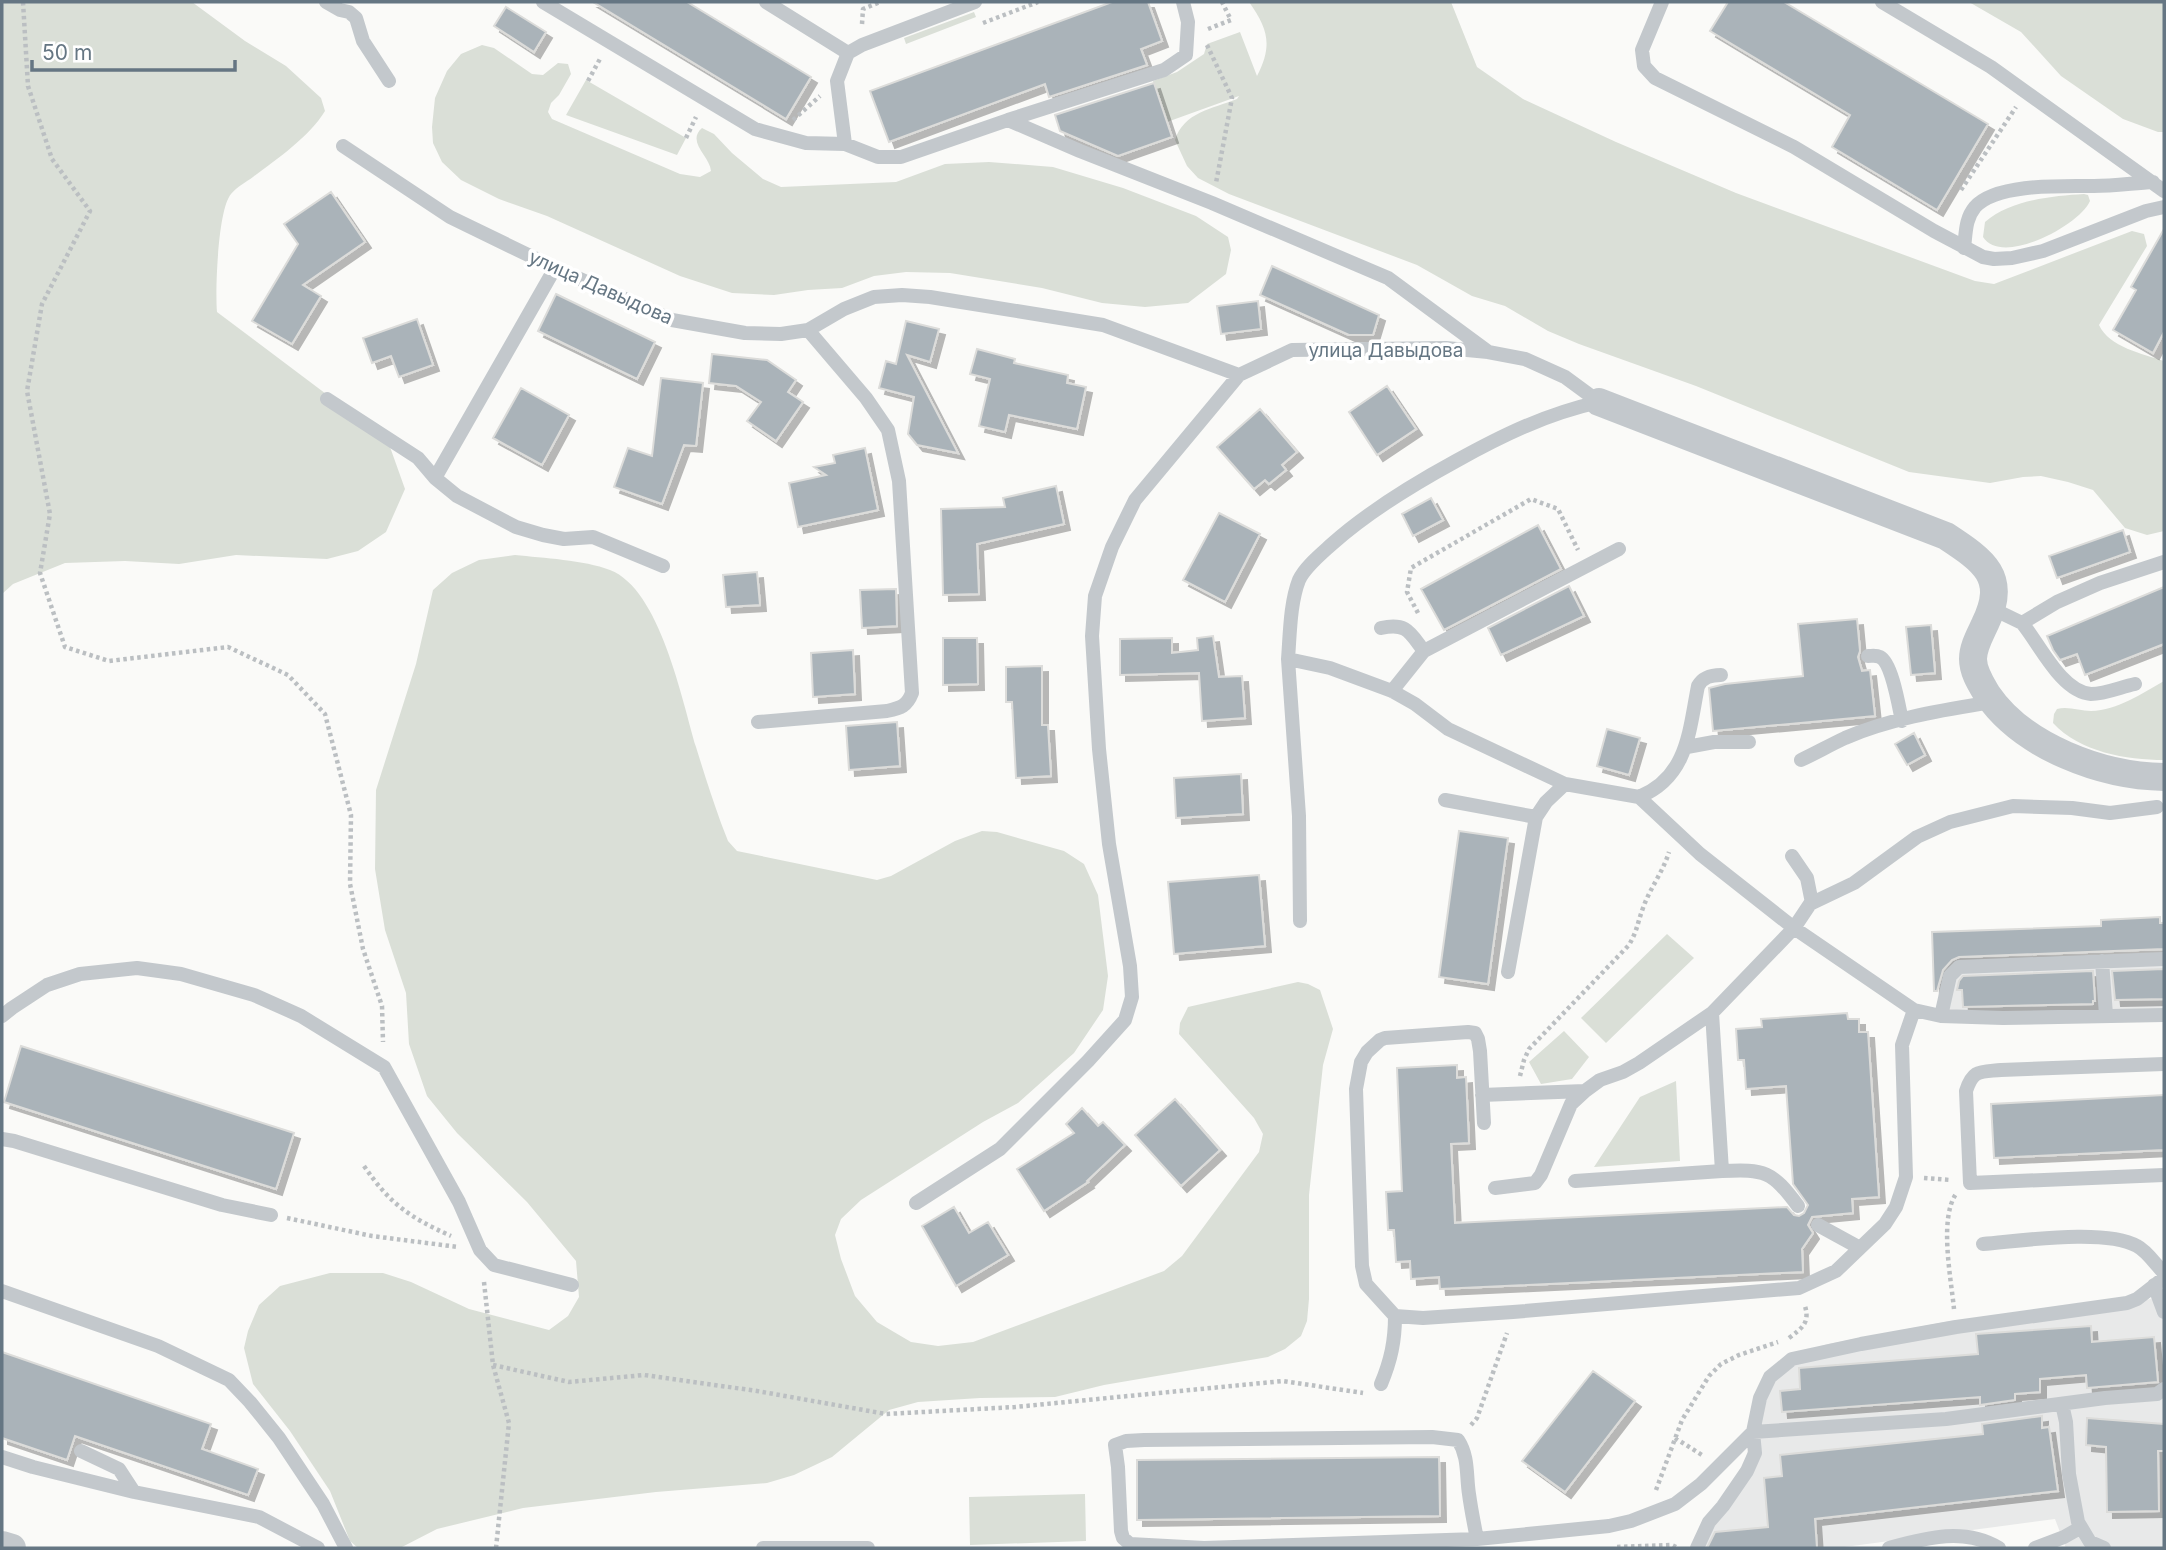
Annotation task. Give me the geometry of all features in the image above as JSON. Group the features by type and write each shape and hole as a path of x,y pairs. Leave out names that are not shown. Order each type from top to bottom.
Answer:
{"street":[{"name":"улица Давыдова","path":"1599,402 1946,536 1977,556 1985,568 1996,592 1993,609"},
{"path":"1993,609 1975,646 1973,660 1981,684 1993,702 2011,720 2059,752 2085,763 2140,777 2164,777"},
{"path":"2,1545 12,1548"}],"lane":[{"path":"326,2 340,10 350,7 363,41 389,80"},
{"path":"542,2 755,129 806,143 845,144 878,157 901,158 1164,70 1186,55 1189,36 1183,2"},
{"path":"766,2 848,53"},
{"path":"845,144 837,81 848,53 862,45 975,2"},
{"path":"1662,2 1642,50 1644,66 1655,78 1794,147 1983,257 1994,259 2028,255 2164,207"},
{"path":"1882,2 1991,67 2159,187"},
{"path":"1009,120 1388,278 1488,352"},
{"name":"улица Давыдова","path":"343,146 450,217 672,320 745,333 781,334 808,331 844,309 874,297 930,297 1103,325 1239,375 1292,350 1446,348 1488,352 1525,359 1555,372 1599,402"},
{"path":"1964,248 1967,219 1976,205 1990,197 2059,185 2159,187"},
{"path":"435,478 555,268"},
{"path":"758,722 887,711 902,708 909,702 912,693 899,481 888,430 866,398 808,331"},
{"path":"916,1203 1000,1149 1125,1020 1132,997 1130,966 1109,844 1099,749 1091,636 1095,596 1112,547 1135,500 1239,375"},
{"path":"327,399 418,458 435,478 457,496 516,527 564,539 593,537 663,566"},
{"path":"1300,921 1299,816 1288,659 1300,578 1322,553 1355,524 1416,482 1508,432 1566,409 1599,402"},
{"path":"1392,691 1429,648 1619,549"},
{"path":"2022,623 2057,602 2100,583 2164,562"},
{"path":"1993,609 2022,623 2054,670 2079,690 2088,694 2101,693 2135,684"},
{"path":"1381,628 1393,625 1409,630 1429,648"},
{"path":"1868,656 1880,657 1885,663 1902,720"},
{"path":"1288,659 1330,668 1392,691 1415,704 1448,729 1565,784 1639,797 1653,791 1681,761 1698,686 1702,680 1712,675 1721,675"},
{"path":"1801,761 1846,738 1902,720 1993,702"},
{"path":"1686,747 1714,742 1749,742"},
{"path":"1508,972 1536,817 1546,802 1565,784"},
{"path":"1639,797 1675,833 1794,928 1914,1010 1941,1016 2003,1018 2164,1015"},
{"path":"1445,800 1536,817"},
{"path":"1495,1188 1530,1185 1538,1180 1571,1104 1585,1091 1600,1080 1639,1063 1712,1013 1794,928 1812,903 1854,883 1917,837 1950,822 2013,806 2072,808 2110,813 2157,807"},
{"path":"1791,856 1807,878 1812,903"},
{"path":"1941,1016 1950,976 1959,967 2164,958"},
{"path":"2102,961 2106,1015"},
{"path":"2,1016 47,985 80,974 137,968 170,972 254,995 301,1016 384,1067 459,1202 480,1250 494,1265 572,1285"},
{"path":"1395,1316 1423,1318 1513,1312 1799,1288 1836,1271 1885,1224 1896,1207 1906,1177 1902,1045 1914,1010"},
{"path":"1712,1013 1722,1171"},
{"path":"1381,1384 1395,1342 1395,1316 1366,1284 1362,1266 1356,1089 1361,1062 1367,1052 1385,1038 1475,1033 1480,1051 1484,1123"},
{"path":"2164,1064 1978,1073 1970,1078 1966,1091 1969,1182 1973,1184 2164,1175"},
{"path":"1482,1095 1585,1091"},
{"path":"2,1139 222,1205 271,1215"},
{"path":"1575,1181 1722,1171 1761,1172 1781,1183 1798,1206"},
{"path":"1818,1225 1860,1248"},
{"path":"1983,1244 2109,1237 2137,1246 2161,1279 2164,1312"},
{"path":"1697,1548 1709,1522 1748,1471 1755,1452 1753,1432 1760,1398 1770,1377 1792,1359 1861,1343 1956,1327 2126,1303 2137,1299 2161,1279"},
{"path":"2,1291 158,1346 229,1380 279,1438 324,1504 346,1548"},
{"path":"1477,1539 1468,1491 1467,1464 1458,1440 1419,1437 1126,1441 1115,1445 1121,1531 1130,1544 1204,1548 1477,1539 1591,1528 1631,1521 1675,1504 1720,1466 1753,1432 1946,1419 2157,1394 2164,1389"},
{"path":"2062,1404 2066,1422 2069,1474 2080,1528 2090,1542 2104,1548"},
{"path":"81,1451 119,1469 134,1492"},
{"path":"2,1457 134,1492 259,1517 318,1548"},
{"path":"2035,1548 2080,1528"},
{"path":"1889,1548 1934,1538 1963,1536 1983,1539 1999,1548"},
{"path":"763,1548 868,1548"}],"path":[{"path":"23,2 28,86 52,159 90,211 42,304 27,391 50,514 40,573 65,647 109,660 228,647 288,675 324,714 351,815 350,884 363,949 382,1006 384,1067"},
{"path":"863,9 880,2"},
{"path":"975,26 1038,2"},
{"path":"1207,29 1231,20 1222,2"},
{"path":"993,19 995,25"},
{"path":"1206,43 1232,98 1212,203"},
{"path":"790,122 837,81"},
{"path":"1934,230 2026,92"},
{"path":"1429,648 1407,592 1411,568 1531,499 1558,509 1587,566"},
{"path":"1517,1094 1521,1069 1530,1049 1629,945 1639,928 1643,909 1665,865 1675,833"},
{"path":"363,1166 398,1207 416,1220 480,1250"},
{"path":"1906,1177 1969,1182"},
{"path":"1956,1327 1947,1229 1949,1208 1954,1196 1969,1182"},
{"path":"271,1215 372,1236 480,1250"},
{"path":"480,1250 493,1365 509,1423 496,1548"},
{"path":"1644,1516 1663,1474 1682,1420 1709,1376 1721,1364 1739,1355 1786,1340 1803,1327 1807,1313 1799,1288"},
{"path":"1458,1440 1478,1419 1513,1312"},
{"path":"493,1365 569,1382 644,1375 757,1391 886,1414 1016,1407 1283,1381 1365,1394 1381,1384"},
{"path":"1675,1438 1720,1466"},
{"path":"1632,1546 1672,1545"}],"shaded area":[{"path":"2,2 192,2 245,41 286,66 321,98 325,111 311,129 282,155 236,189 227,202 218,250 217,312 354,415 390,447 405,489 386,532 358,551 327,559 236,555 179,564 125,561 65,563 13,584 2,594"},
{"path":"1249,2 1451,2 1477,67 1523,99 1736,193 1975,281 1994,284 2132,231 2144,234 2147,246 2099,325 2110,339 2118,344 2164,361 2164,531 2147,535 2125,528 2093,490 2068,482 2041,476 1990,483 1909,472 1696,386 1579,344 1548,331 1505,306 1472,296 1417,265 1229,194 1198,178 1187,166 1175,140 1179,131 1192,117 1239,96 1167,122 1153,81 1177,72 1204,54 1207,44 1240,32 1257,76 1267,46 1261,21"},
{"path":"1969,2 2164,2 2164,132 2123,119 2061,76 2021,32"},
{"path":"974,12 976,17 906,44 904,38"},
{"path":"482,45 494,48 532,74 543,75 558,63 568,64 571,74 548,112 552,119 680,174 700,177 711,171 698,144 698,133 702,128 714,134 763,179 781,187 896,182 945,164 989,162 1053,167 1123,188 1196,216 1228,237 1231,250 1226,274 1188,303 1145,307 1102,303 1042,288 950,273 906,272 874,276 842,288 774,295 732,293 680,276 547,216 499,199 461,180 442,162 433,143 435,98 447,71 461,54"},
{"path":"586,80 686,138 677,155 566,115"},
{"path":"2088,195 2090,201 2083,211 2057,231 2040,239 2006,247 1993,245 1983,237 1985,222 2007,209 2045,198"},
{"path":"515,555 576,562 610,570 627,581 643,599 676,675 696,747 728,841 737,851 877,880 891,876 955,841 982,831 997,832 1064,851 1084,864 1098,895 1108,976 1103,1010 1074,1053 1018,1103 983,1122 861,1200 841,1219 835,1235 841,1259 855,1296 877,1322 911,1342 938,1346 973,1342 1164,1271 1182,1256 1259,1152 1263,1134 1254,1118 1179,1034 1180,1023 1188,1007 1298,982 1320,990 1333,1029 1323,1065 1309,1195 1309,1299 1307,1321 1301,1336 1285,1349 1268,1357 1104,1385 1055,1397 918,1402 889,1410 832,1457 794,1475 767,1483 656,1492 523,1508 437,1529 400,1548 358,1548 350,1541 330,1491 290,1431 253,1384 244,1348 259,1305 280,1286 330,1273 383,1273 411,1282 469,1309 549,1330 568,1316 579,1297 576,1261 527,1202 457,1133 427,1096 409,1044 406,993 385,930 375,869 376,790 416,664 433,590 452,573 479,560"},
{"path":"2164,681 2164,760 2104,752 2076,741 2053,723 2057,709 2091,711 2111,708"},
{"path":"1667,934 1694,958 1606,1043 1581,1018"},
{"path":"2164,953 2164,1021 1943,1021 1937,959"},
{"path":"1564,1031 1589,1057 1572,1079 1541,1084 1529,1062"},
{"path":"1676,1081 1680,1161 1594,1167 1640,1097"},
{"path":"2164,1295 2164,1548 2066,1548 2055,1519 1837,1548 1697,1548 1739,1481 1764,1397 1775,1374 1800,1352 1828,1344 1950,1321 2136,1303"},
{"path":"1085,1494 1086,1541 970,1545 969,1497"}],"building":[{"path":"593,2 687,2 811,77 786,119"},
{"path":"1112,2 1148,2 1162,41 1141,49 1147,65 1049,97 1045,84 889,142 870,91"},
{"path":"1728,2 1784,2 1988,124 1937,210 1832,147 1850,115 1710,31"},
{"path":"506,7 546,32 534,52 494,26"},
{"path":"1154,83 1172,137 1118,156 1060,131 1055,115"},
{"path":"331,192 365,242 303,285 321,296 292,344 252,321 298,244 284,224"},
{"path":"2164,229 2164,332 2153,353 2113,330 2136,290 2131,287"},
{"path":"1272,266 1379,315 1373,335 1349,335 1260,295"},
{"path":"556,294 655,342 637,379 538,331"},
{"path":"1258,301 1261,329 1221,334 1217,306"},
{"path":"417,319 433,365 399,377 391,356 372,363 363,338"},
{"path":"906,321 939,329 930,362 907,355 958,453 917,445 908,434 914,397 879,388 886,361 896,364"},
{"path":"977,349 1015,359 1014,363 1068,375 1067,383 1086,387 1077,429 1009,415 1005,432 979,426 990,379 970,374"},
{"path":"712,354 767,360 796,380 788,392 803,402 776,441 747,421 761,402 736,386 709,383"},
{"path":"661,378 703,383 696,446 684,445 662,504 614,487 628,448 652,456"},
{"path":"1387,386 1416,429 1377,455 1349,412"},
{"path":"521,388 569,415 542,465 493,438"},
{"path":"1260,409 1297,452 1282,465 1286,470 1269,484 1265,480 1254,489 1217,447"},
{"path":"865,448 878,510 798,527 789,483 826,475 814,467 835,463 833,455"},
{"path":"1056,486 1064,524 977,544 979,594 943,595 941,509 1005,507 1003,498"},
{"path":"1431,498 1443,520 1413,536 1402,514"},
{"path":"1219,513 1260,534 1225,602 1183,580"},
{"path":"1538,525 1561,569 1444,630 1421,589"},
{"path":"2123,530 2130,552 2057,578 2049,556"},
{"path":"757,572 760,605 726,607 723,575"},
{"path":"1569,586 1584,616 1501,655 1488,628"},
{"path":"2164,587 2164,644 2085,675 2077,654 2060,660 2053,650 2047,636"},
{"path":"896,589 897,626 862,628 860,590"},
{"path":"1857,619 1860,651 1858,657 1862,671 1870,670 1875,716 1713,731 1709,688 1803,676 1798,624"},
{"path":"1931,625 1935,673 1911,675 1906,627"},
{"path":"1213,636 1219,677 1242,676 1245,718 1202,721 1199,673 1120,675 1120,639 1172,638 1172,653 1198,650 1197,638"},
{"path":"943,638 977,638 978,684 943,685"},
{"path":"853,650 855,694 813,697 811,653"},
{"path":"1042,666 1042,725 1048,725 1051,776 1016,778 1012,702 1006,702 1006,667"},
{"path":"897,722 900,766 849,770 846,726"},
{"path":"1607,729 1640,738 1629,775 1597,766"},
{"path":"1914,733 1925,755 1907,765 1895,744"},
{"path":"1241,774 1243,814 1176,818 1174,778"},
{"path":"1459,831 1508,838 1488,984 1439,977"},
{"path":"1259,875 1265,946 1174,954 1168,882"},
{"path":"2160,917 2160,923 2164,923 2164,949 1959,957 1943,970 1937,991 1934,991 1932,932 2101,926 2101,920"},
{"path":"2164,969 2164,999 2115,1000 2112,971"},
{"path":"2093,971 2093,1004 1963,1007 1962,990 1957,990 1963,976"},
{"path":"1847,1013 1848,1019 1859,1019 1859,1032 1868,1032 1879,1197 1852,1199 1853,1213 1812,1217 1808,1225 1813,1233 1802,1249 1803,1272 1440,1289 1439,1277 1411,1279 1410,1261 1396,1262 1394,1230 1388,1230 1386,1192 1402,1191 1397,1068 1457,1065 1457,1078 1466,1077 1469,1143 1451,1144 1455,1223 1787,1207 1794,1215 1799,1216 1808,1205 1793,1184 1786,1086 1746,1089 1744,1060 1738,1060 1736,1029 1762,1027 1761,1019"},
{"path":"21,1046 294,1133 276,1189 4,1102"},
{"path":"2164,1095 2164,1150 1994,1158 1991,1104"},
{"path":"1175,1099 1220,1150 1181,1186 1135,1135"},
{"path":"1082,1108 1098,1126 1103,1122 1125,1145 1088,1182 1044,1211 1017,1169 1074,1133 1066,1124"},
{"path":"954,1207 969,1233 988,1222 1008,1255 956,1286 922,1226"},
{"path":"2091,1326 2092,1342 2154,1337 2158,1382 2087,1388 2086,1375 2040,1379 2040,1392 2015,1394 2015,1400 1980,1405 1980,1397 1782,1412 1780,1391 1800,1389 1799,1368 1978,1354 1976,1334"},
{"path":"2,1352 211,1424 202,1449 258,1469 248,1495 75,1436 67,1460 2,1438"},
{"path":"1593,1371 1635,1401 1565,1492 1522,1461"},
{"path":"2042,1416 2042,1428 2049,1427 2058,1491 1815,1519 1817,1548 1707,1548 1715,1532 1768,1527 1764,1478 1782,1476 1780,1455 1983,1434 1982,1424"},
{"path":"2087,1418 2164,1424 2164,1451 2158,1451 2159,1511 2107,1512 2106,1447 2086,1445"},
{"path":"1439,1457 1440,1516 1137,1520 1137,1460"}]}
